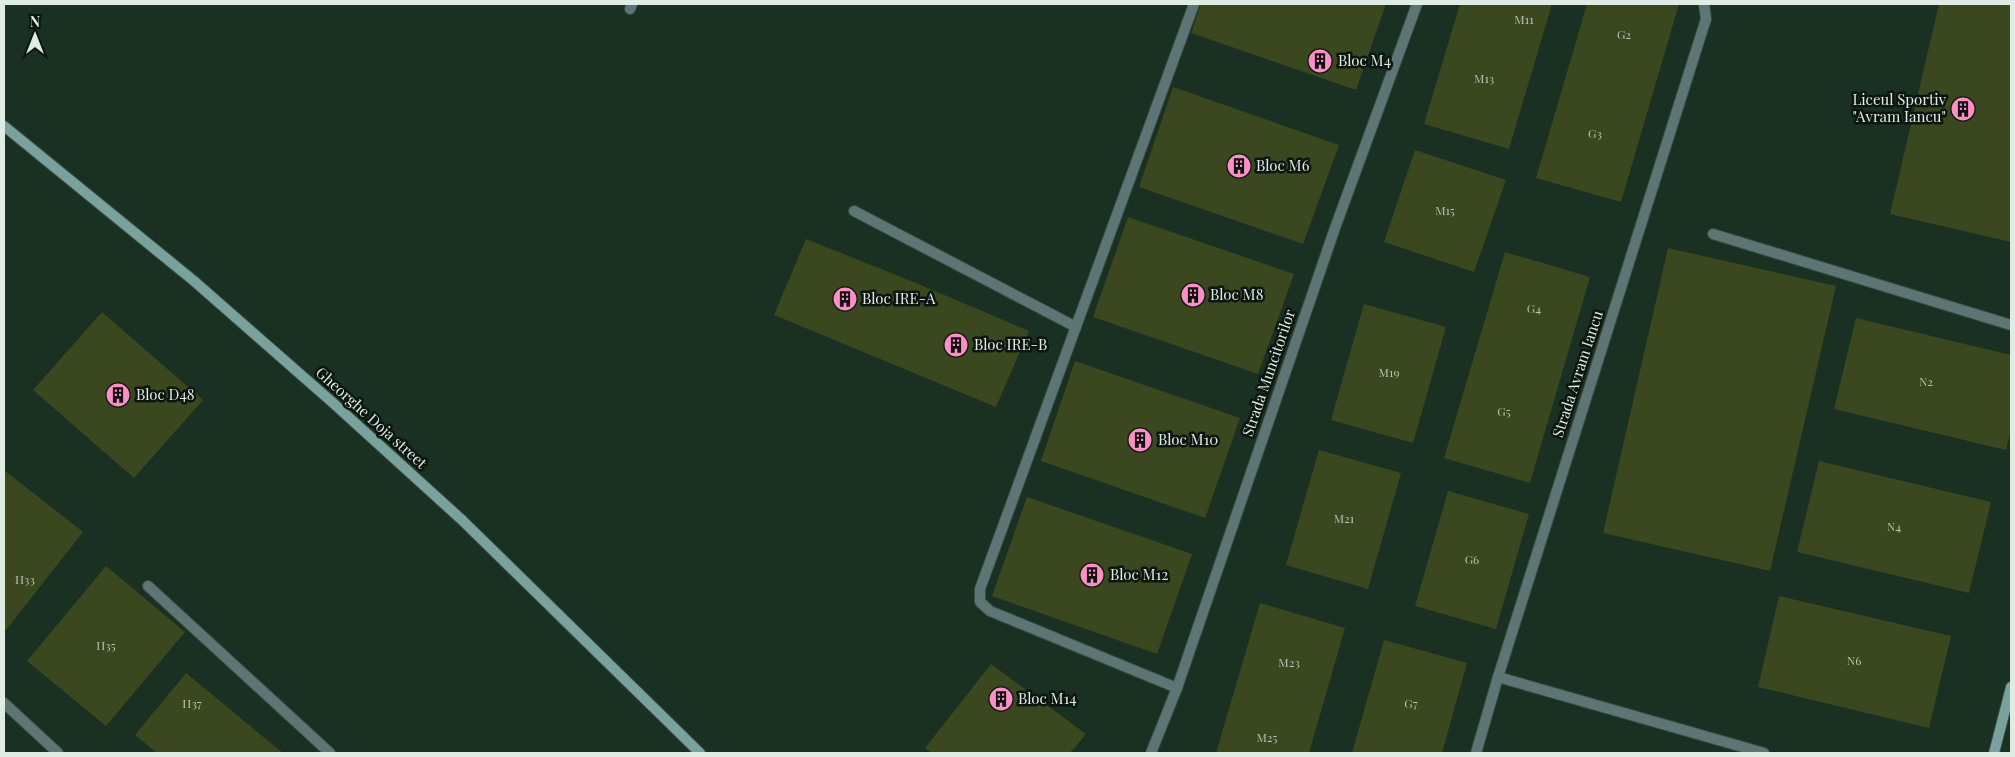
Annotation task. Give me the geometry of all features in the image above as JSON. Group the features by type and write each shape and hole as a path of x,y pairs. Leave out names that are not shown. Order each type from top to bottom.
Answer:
{"main road":[{"name":"Gheorghe Doja street","path":"4,126 194,281 339,409 462,520 700,753"},
{"path":"1994,753 2011,687"}],"street":[{"path":"1177,688 990,610 980,602 980,589 1194,4"},
{"name":"Strada Muncitorilor","path":"1151,753 1177,688 1335,228 1417,4"},
{"name":"Strada Avram Iancu","path":"1476,753 1498,677 1706,19 1704,4"},
{"path":"854,212 1076,326"},
{"path":"1713,234 2011,325"},
{"path":"148,586 330,753"},
{"path":"1498,677 1764,753"},
{"path":"4,703 58,753"}],"building":[{"name":"Bloc M4","path":"1201,4 1386,4 1356,90 1191,33"},
{"path":"1460,4 1552,4 1509,149 1424,124"},
{"path":"1587,4 1679,4 1621,202 1536,178"},
{"name":"Liceul Sportiv \"Avram Iancu\"","path":"1939,4 2011,4 2011,242 1890,214"},
{"name":"Bloc M6","path":"1173,87 1339,145 1303,244 1139,187"},
{"path":"1415,150 1506,180 1474,272 1384,242"},
{"name":"Bloc M8","path":"1128,217 1294,274 1258,374 1093,317"},
{"path":"806,239 1029,331 996,407 774,315"},
{"path":"1668,248 1836,286 1770,571 1603,533"},
{"path":"1505,252 1590,277 1530,483 1444,458"},
{"path":"1364,304 1446,327 1413,443 1331,420"},
{"name":"Bloc D48","path":"102,312 203,400 134,478 33,390"},
{"path":"1856,318 2011,355 2011,430 2006,450 1834,409"},
{"name":"Bloc M10","path":"1075,361 1240,418 1205,518 1041,461"},
{"path":"1319,450 1401,473 1368,589 1286,565"},
{"path":"1819,461 1991,502 1969,593 1797,552"},
{"path":"4,470 83,532 6,630 4,629"},
{"path":"1448,491 1529,514 1496,629 1415,606"},
{"name":"Bloc M12","path":"1027,497 1192,554 1157,654 992,596"},
{"path":"106,566 185,632 106,726 27,661"},
{"path":"1779,596 1951,636 1929,728 1758,687"},
{"path":"1260,603 1345,628 1309,753 1216,753"},
{"path":"1384,640 1467,663 1442,753 1352,753"},
{"name":"Bloc M14","path":"991,664 1086,734 1070,753 932,753 925,748"},
{"path":"186,673 283,753 157,753 135,735"}],"place":[{"name":"Bloc M4","path":"1320,61"},
{"name":"Liceul Sportiv \"Avram Iancu\"","path":"1963,109"},
{"name":"Bloc M6","path":"1239,166"},
{"name":"Bloc M8","path":"1193,295"},
{"name":"Bloc IRE-A","path":"845,299"},
{"name":"Bloc IRE-B","path":"956,345"},
{"name":"Bloc D48","path":"118,395"},
{"name":"Bloc M10","path":"1140,440"},
{"name":"Bloc M12","path":"1092,575"},
{"name":"Bloc M14","path":"1001,699"}]}
